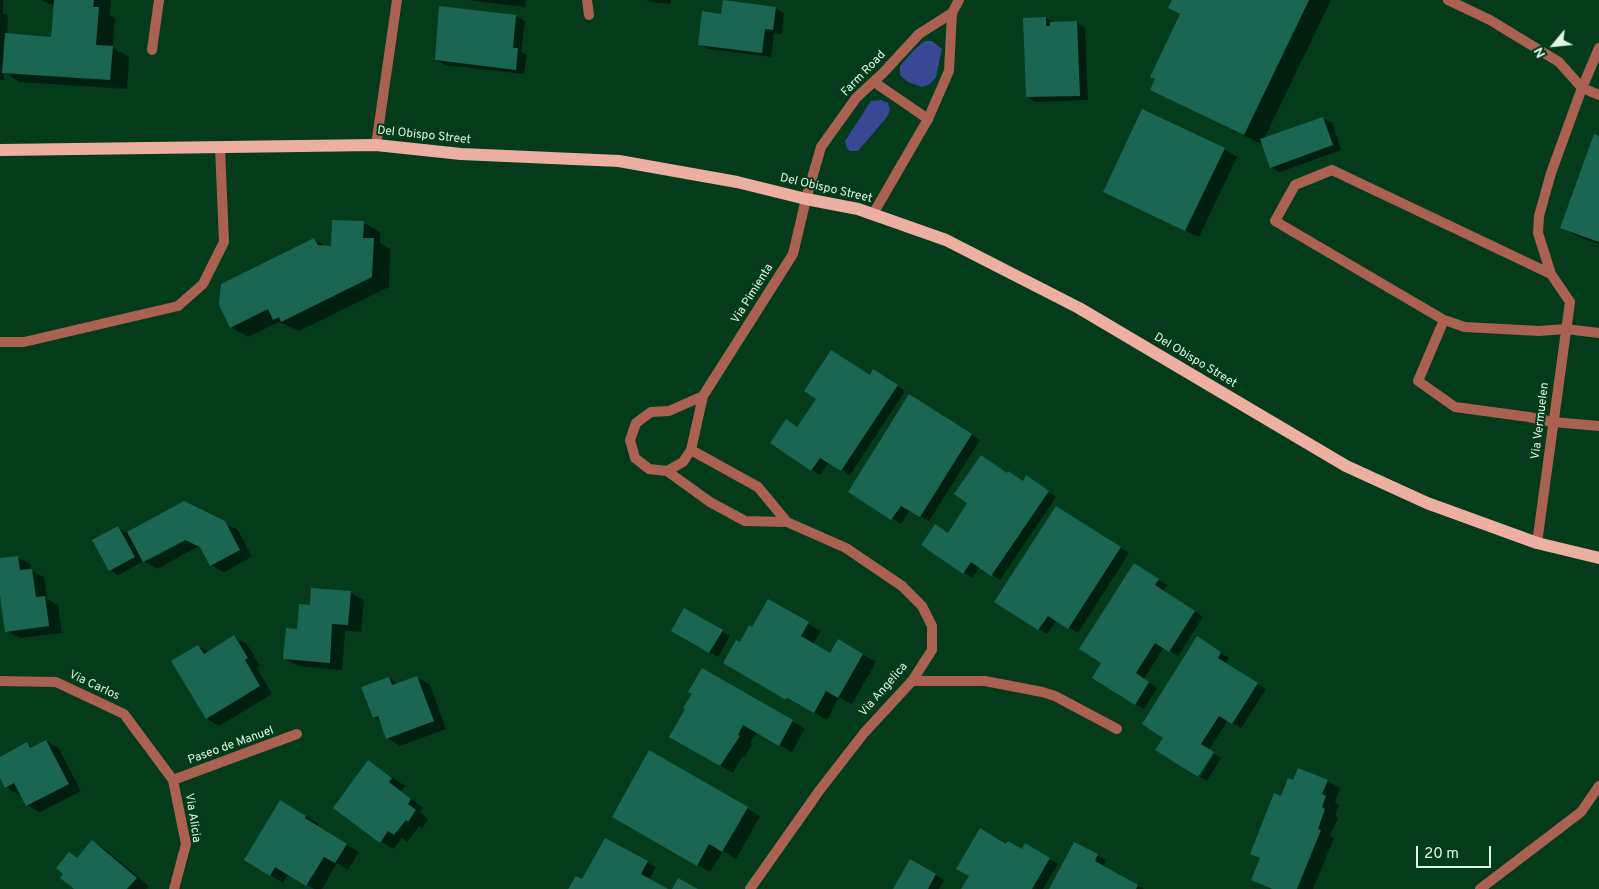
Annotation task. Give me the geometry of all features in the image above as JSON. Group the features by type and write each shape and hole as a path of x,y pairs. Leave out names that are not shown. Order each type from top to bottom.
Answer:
{"main road":[{"name":"Del Obispo Street","path":"0,150 376,145 462,154 619,161 737,182 806,199 858,209 946,240 1079,308 1346,466 1427,503 1536,543 1599,558"}],"street":[{"path":"152,50 159,0"},
{"path":"376,145 396,0"},
{"path":"586,0 589,15"},
{"name":"Farm Road","path":"873,214 928,119 949,72 952,13 959,0"},
{"path":"1448,0 1490,20 1559,62 1582,88 1599,94"},
{"name":"Farm Road","path":"806,199 821,147 856,98 874,82 919,34 952,13"},
{"path":"1551,274 1538,233 1539,216 1551,173 1582,88 1599,48"},
{"path":"874,82 928,119"},
{"path":"0,342 24,342 178,306 203,284 224,242 220,147"},
{"path":"1551,274 1332,170 1295,185 1274,221 1444,320 1465,327 1538,331 1566,329 1599,333"},
{"name":"Via Pimienta","path":"691,450 703,396 793,254 806,199"},
{"name":"Via Vermuelen","path":"1536,543 1570,302 1551,274"},
{"path":"1444,320 1418,381 1455,407 1553,422 1599,426"},
{"path":"691,450 683,462 667,471 649,469 635,458 630,440 636,423 651,412 669,411 703,396"},
{"name":"Via Angelica","path":"691,450 758,487 787,522"},
{"name":"Via Angelica","path":"667,471 710,502 746,521 787,522 846,548 902,586 922,606 932,626 932,650 912,681 864,733 819,790 750,889"},
{"name":"Via Carlos","path":"0,681 56,682 124,714 173,780"},
{"path":"912,681 985,682 1042,692 1055,696 1117,729"},
{"name":"Paseo de Manuel","path":"173,780 298,734"},
{"name":"Via Alicia","path":"173,780 186,844 174,889"},
{"path":"1480,889 1581,812 1599,786"}],"shaded area":[{"path":"925,41 932,41 942,49 936,77 930,84 922,87 908,82 900,75 900,66"},
{"path":"881,100 888,103 890,110 887,117 858,151 850,151 845,141 871,101"}],"building":[{"path":"54,0 94,0 93,7 99,7 96,45 113,46 110,80 2,73 5,33 51,37"},
{"path":"723,0 776,7 773,30 765,29 762,53 698,45 702,11 721,14"},
{"path":"1172,0 1309,0 1244,135 1150,90 1155,79 1150,77 1180,14 1168,8"},
{"path":"439,6 516,15 513,48 518,48 516,70 435,60"},
{"path":"1046,17 1046,26 1050,26 1050,22 1077,21 1080,96 1026,97 1023,18"},
{"path":"1142,109 1225,148 1185,231 1103,192"},
{"path":"1323,117 1333,145 1270,168 1260,139"},
{"path":"1594,134 1599,136 1599,242 1560,228"},
{"path":"332,220 364,221 363,238 374,238 372,277 281,322 279,317 273,320 268,309 230,328 219,305 221,284 314,238 318,245 331,246"},
{"path":"831,350 870,375 873,369 898,385 841,471 820,458 811,471 770,443 786,419 797,427 816,399 804,391"},
{"path":"909,394 972,434 920,517 901,506 891,520 848,492"},
{"path":"981,455 1007,473 1008,471 1023,481 1026,475 1049,491 991,576 971,562 963,574 921,545 935,524 948,533 967,503 954,494"},
{"path":"184,501 225,521 240,550 210,566 200,547 185,540 143,562 127,532"},
{"path":"1056,506 1121,547 1068,629 1048,616 1038,630 994,602"},
{"path":"118,526 135,557 109,571 92,540"},
{"path":"18,556 20,570 32,569 36,597 45,596 49,626 5,632 0,596 0,558"},
{"path":"1134,563 1159,579 1155,585 1195,611 1169,652 1155,643 1136,673 1149,682 1135,705 1092,678 1101,663 1079,649"},
{"path":"311,588 351,591 348,625 332,624 330,663 283,659 286,628 297,629 299,604 310,605"},
{"path":"768,599 809,622 801,636 830,653 838,639 863,654 838,698 826,691 814,713 787,698 786,700 723,663 736,640 740,642 749,625 752,627"},
{"path":"684,608 723,630 709,653 671,631"},
{"path":"234,635 248,658 245,660 260,686 206,719 171,661 198,645 204,654"},
{"path":"1197,636 1221,652 1218,658 1258,683 1232,724 1219,716 1201,744 1214,752 1198,777 1155,750 1163,738 1142,724"},
{"path":"702,668 793,720 779,746 743,725 738,735 740,736 720,766 669,737 685,709 683,708 692,694 688,692"},
{"path":"417,676 434,721 386,739 378,716 373,718 361,687 389,677 392,685"},
{"path":"46,740 69,784 26,806 14,783 5,788 0,778 0,757 27,742 30,748"},
{"path":"649,750 748,807 722,852 709,844 697,866 612,817"},
{"path":"368,760 392,778 389,782 411,799 408,804 416,810 408,822 406,820 394,835 388,831 380,843 333,808"},
{"path":"1298,768 1328,780 1322,794 1326,796 1322,807 1325,809 1318,829 1321,830 1297,889 1272,889 1251,880 1260,858 1250,854 1274,793 1281,796 1288,778 1293,780"},
{"path":"280,800 347,844 335,863 324,857 306,886 275,867 270,876 244,860"},
{"path":"980,828 1006,844 1008,841 1022,849 1025,843 1050,858 1032,889 961,889 969,876 956,869"},
{"path":"605,838 648,861 641,874 668,889 568,889 576,876 582,879"},
{"path":"92,840 137,878 127,889 74,889 60,878 63,874 56,868 69,852 77,858"},
{"path":"1074,842 1098,854 1095,861 1138,885 1136,889 1049,889"},
{"path":"910,859 936,874 928,889 893,889"},
{"path":"678,878 698,889 672,889"}]}
